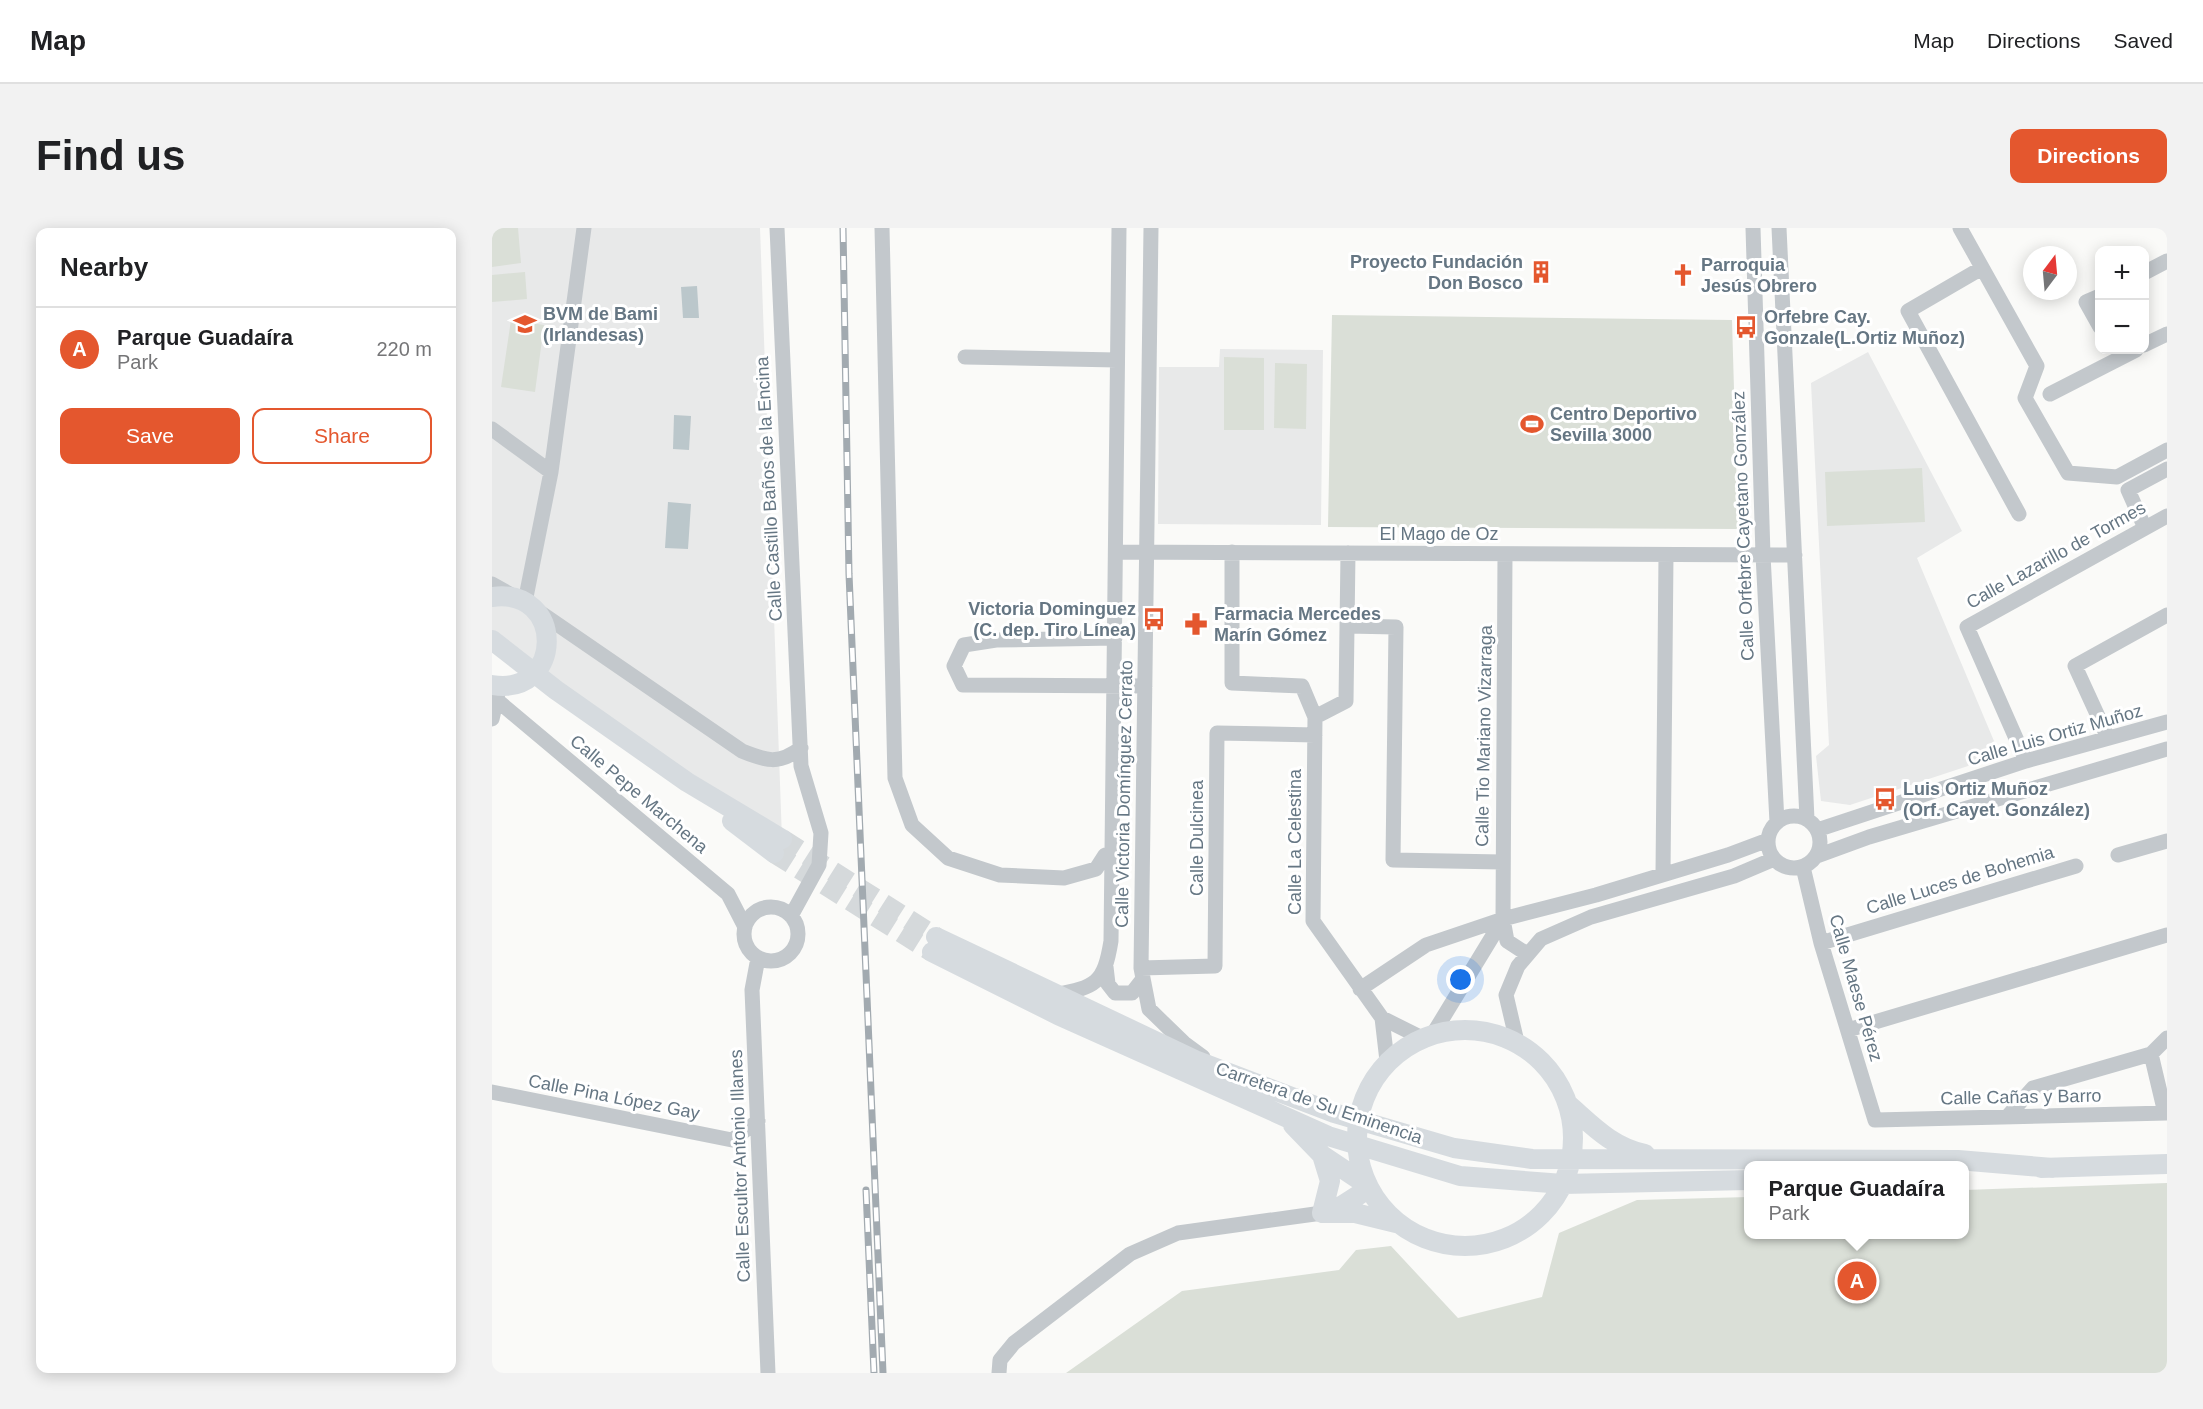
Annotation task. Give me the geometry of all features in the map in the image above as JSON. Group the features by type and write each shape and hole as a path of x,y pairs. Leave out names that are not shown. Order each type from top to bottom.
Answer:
{"main road":[{"path":"492,597 508,597 525,602 539,614 548,640 545,658 534,673 522,682 495,692"},
{"path":"492,640 534,673 778,846"},
{"name":"Carretera de Su Eminencia","path":"1744,1180 1563,1184 1460,1176 1328,1136 1058,1015 934,944 1225,1072 1360,1121 1454,1148 1532,1159 1958,1160 2053,1168"},
{"path":"1367,1187 1358,1158 1361,1105 1372,1081 1388,1061 1409,1044 1428,1036 1461,1029 1480,1031 1517,1042 1545,1065 1557,1080 1569,1105 1574,1136 1563,1184 1538,1219"},
{"path":"1569,1105 1610,1141 1629,1150 1671,1159"},
{"path":"1285,1116 1322,1155 1367,1187 1397,1223"},
{"path":"1322,1155 1330,1181 1322,1213"},
{"name":"Carretera de Su Eminencia","path":"1969,1172 2167,1164"},
{"path":"1322,1213 1355,1213 1397,1223 1433,1241 1453,1246 1484,1245 1512,1236 1538,1219 1604,1184"},
{"path":"1322,1213 1343,1205 1367,1187"}],"street":[{"path":"525,602 551,472 584,228"},
{"name":"Calle Castillo Baños de la Encina","path":"777,228 801,766 821,833 819,865 791,916"},
{"path":"882,228 895,778 912,825 948,858 999,875 1064,878 1096,869 1105,855"},
{"name":"Calle Victoria Domínguez Cerrato","path":"1107,967 1111,941 1114,871 1119,228"},
{"name":"Calle Victoria Domínguez Cerrato","path":"1151,228 1142,973 1149,1009 1184,1043 1225,1072"},
{"name":"Calle Orfebre Cayetano González","path":"1753,228 1763,555 1777,822"},
{"path":"1779,228 1795,555 1812,824 1821,840 1817,856"},
{"path":"1960,228 2037,366 2025,398 2068,473 2118,477 2167,450"},
{"path":"2149,271 2167,261"},
{"path":"1982,268 1908,311 2019,514"},
{"path":"2095,298 2086,303 2095,318"},
{"path":"2149,343 2167,333"},
{"path":"2050,394 2128,354"},
{"path":"965,357 1117,360"},
{"path":"492,429 551,472"},
{"path":"2145,528 2128,489 2167,469"},
{"name":"Calle Lazarillo de Tormes","path":"2026,762 1967,627 2167,516"},
{"name":"El Mago de Oz","path":"1116,552 1795,555"},
{"path":"1232,552 1232,683 1302,686 1315,717 1346,701 1348,553"},
{"name":"Calle Tio Mariano Vizarraga","path":"1503,919 1505,554"},
{"path":"1663,874 1665,555"},
{"path":"492,584 525,602 742,751 765,761 789,757 801,748"},
{"path":"2108,738 2075,666 2167,615"},
{"path":"1347,626 1396,627 1393,860 1502,862"},
{"path":"1115,638 996,640 964,645 954,666 963,685 1145,686"},
{"path":"492,719 495,692"},
{"name":"Calle Pepe Marchena","path":"495,692 728,894 745,927"},
{"name":"Calle La Celestina","path":"1315,717 1313,921 1382,1018"},
{"name":"Calle Luis Ortiz Muñoz","path":"1812,824 2167,722"},
{"name":"Calle Dulcinea","path":"1142,973 1215,966 1217,734 1315,735"},
{"path":"1812,824 1788,816 1777,822 1768,840 1774,859 1787,868 1803,867 1817,856 1869,837 2167,749"},
{"path":"1360,989 1426,945 1503,919 1663,874 1768,840"},
{"path":"2118,855 2167,841"},
{"path":"1517,1042 1506,995 1518,966 1541,939 1592,917 1734,876 1774,859"},
{"name":"Calle Luces de Bohemia","path":"1821,943 2076,866"},
{"name":"Calle Maese Pérez","path":"1803,867 1821,943 1875,1120"},
{"path":"762,908 780,908 791,916 797,927 798,936 791,952 776,961 758,958 746,945 745,927 750,917 762,908"},
{"path":"1503,919 1507,941 1527,954"},
{"path":"1388,1061 1382,1018 1428,1036 1503,919"},
{"path":"1848,1030 2167,934"},
{"name":"Calle Escultor Antonio Illanes","path":"758,958 752,990 768,1373"},
{"path":"1107,967 1108,984 1115,993 1132,993 1142,973"},
{"path":"1054,995 1089,988 1107,967"},
{"path":"2007,1117 2033,1088 2151,1054 2167,1038"},
{"path":"2151,1054 2166,1113"},
{"name":"Calle Pina López Gay","path":"492,1092 732,1140 758,1121"},
{"name":"Calle Cañas y Barro","path":"1875,1120 2166,1113"},
{"path":"999,1373 1000,1360 1014,1343 1130,1254 1178,1233 1322,1213"}],"shaded area":[{"path":"492,228 760,228 782,839 492,645"},
{"path":"492,228 518,228 521,263 492,267"},
{"path":"525,272 527,299 492,302 492,275"},
{"path":"697,286 699,318 683,318 681,287"},
{"name":"Centro Deportivo Sevilla 3000","path":"1332,315 1732,320 1738,529 1328,527"},
{"path":"511,320 544,325 535,392 501,387"},
{"path":"1220,349 1323,350 1321,525 1158,524 1159,367 1219,367"},
{"path":"1868,352 1962,531 1917,558 1994,741 1968,766 1850,805 1821,801 1816,756 1829,745 1811,383"},
{"path":"1224,357 1264,358 1264,430 1224,430"},
{"path":"1275,363 1307,364 1306,429 1274,428"},
{"path":"674,415 691,416 689,450 673,449"},
{"path":"1922,468 1925,522 1827,526 1825,472"},
{"path":"668,502 691,504 688,549 665,548"},
{"path":"2167,1183 2167,1373 1066,1373 1182,1291 1339,1270 1356,1250 1391,1246 1458,1318 1542,1297 1559,1233 1637,1200 1744,1197 1744,1239 1969,1239 1969,1190"}],"tunnel":[{"path":"782,839 936,937"},
{"path":"774,853 932,952"}],"railway":[{"path":"843,228 849,574 883,1373"},
{"path":"866,1190 874,1373"}],"place":[{"name":"Proyecto Fundación Don Bosco","path":"1541,272"},
{"name":"Parroquia Jesús Obrero","path":"1683,275"},
{"name":"BVM de Bami (Irlandesas)","path":"525,324"},
{"name":"Orfebre Cay. Gonzale(L.Ortiz Muñoz)","path":"1746,327"},
{"name":"Centro Deportivo Sevilla 3000","path":"1532,424"},
{"name":"Victoria Dominguez (C. dep. Tiro Línea)","path":"1154,619"},
{"name":"Farmacia Mercedes Marín Gómez","path":"1196,624"},
{"name":"Luis Ortiz Muñoz (Orf. Cayet. González)","path":"1885,799"},
{"name":"Parque Guadaíra","path":"1857,1281"}]}
